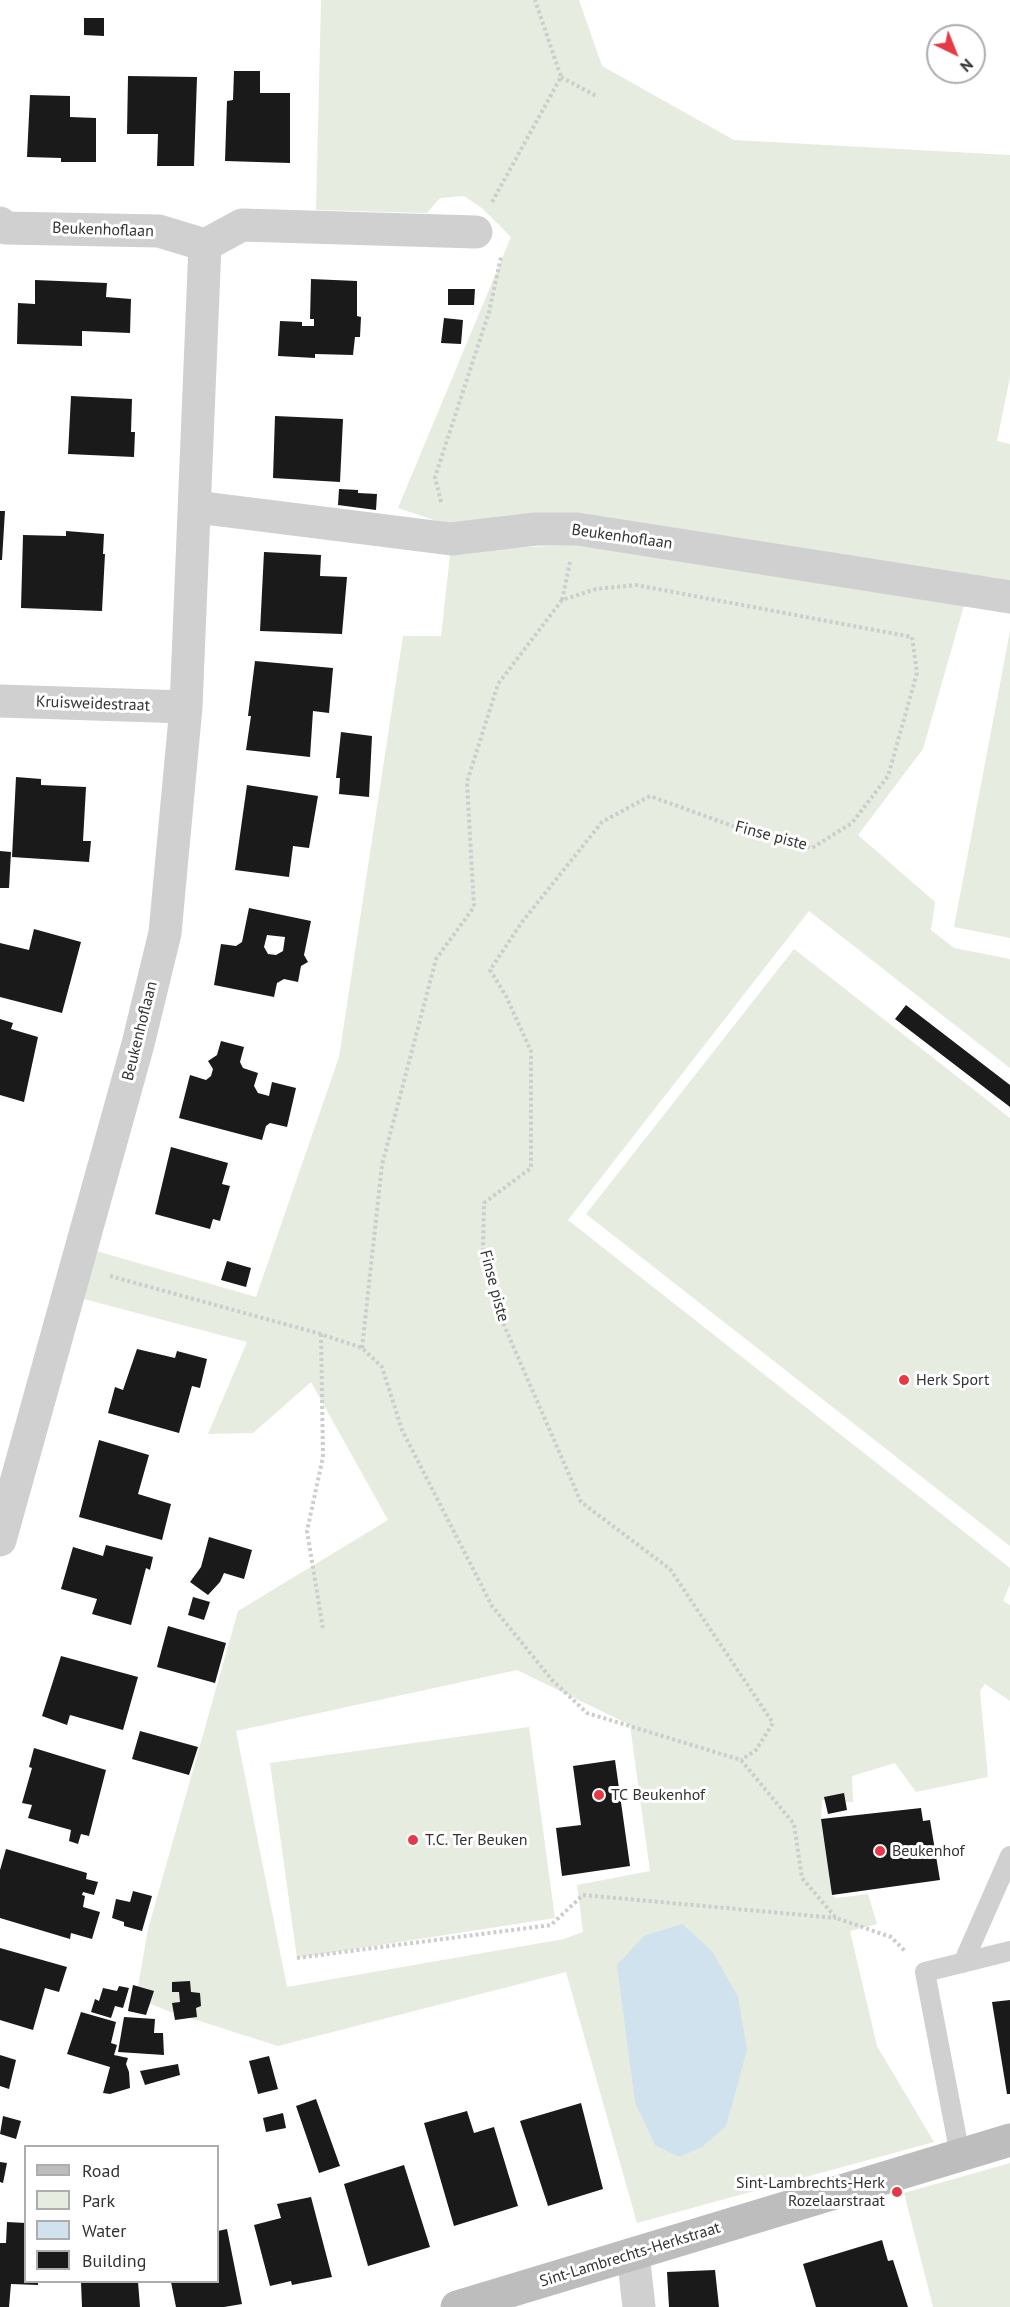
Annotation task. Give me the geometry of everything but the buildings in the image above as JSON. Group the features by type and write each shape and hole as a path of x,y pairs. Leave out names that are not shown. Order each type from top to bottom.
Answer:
{"street":[{"name":"Beukenhoflaan","path":"0,223 6,228 159,231 205,245 186,707 165,933 138,1044 0,1540"},
{"path":"205,245 242,225 476,232"},
{"name":"Beukenhoflaan","path":"196,507 451,539 537,530 577,530 1010,597"},
{"name":"Kruisweidestraat","path":"0,701 186,707"},
{"name":"Sint-Lambrechts-Herkstraat","path":"457,2307 1010,2140"},
{"path":"633,2254 639,2307"}],"lane":[{"path":"963,1963 1010,1856"},
{"path":"960,2155 925,1972 1010,1951"}],"path":[{"path":"535,0 561,77 598,97"},
{"path":"476,232 561,77"},
{"path":"451,539 435,477 489,312 502,252 495,231 476,232"},
{"name":"Finse piste","path":"362,1348 385,1154 436,959 474,907 467,782 498,684 562,600 596,589 636,585 912,637 917,673 888,776 852,823 812,848 752,833 650,796 602,822 522,922 490,970 506,996 531,1051 531,1168 484,1203 483,1251 504,1325 581,1502 670,1569 773,1723 756,1750 741,1760"},
{"path":"75,1268 321,1334 362,1348 382,1367 402,1430 492,1605 552,1680 587,1713 741,1760 794,1824 802,1878 836,1918"},
{"path":"321,1334 323,1457 307,1531 323,1629"},
{"path":"297,1958 551,1925 583,1895 836,1918 891,1937 925,1972"}],"green space":[{"path":"321,0 579,0 602,66 734,140 1010,155 1010,377 997,441 1010,444 1010,590 461,529 398,508 511,237 483,209 464,196 440,198 427,213 316,210"},
{"path":"572,545 965,602 923,749 858,835 935,902 931,930 954,948 1010,959 1010,1068 809,911 568,1220 1010,1568 1010,1584 1003,1601 1010,1605 1010,1701 985,1684 980,1691 988,1777 916,1792 895,1763 852,1776 853,1802 822,1800 821,1820 832,1895 836,1898 868,1894 877,1924 850,1931 877,2046 934,2142 637,2223 566,1972 278,2046 168,2011 136,1998 148,1929 238,1611 388,1520 311,1382 253,1433 208,1434 247,1342 80,1298 93,1250 256,1297 339,1057 403,636 441,636 450,555 507,548","holes":["517,1670 630,1725 650,1871 577,1885 583,1932 564,1939 287,1987 236,1731"]},
{"path":"1010,631 1010,938 954,927"},
{"name":"Herk Sport","path":"794,949 1010,1118 1010,1546 586,1214"},
{"name":"T.C. Ter Beuken","path":"529,1727 555,1918 297,1958 270,1763"},
{"path":"1010,2163 1010,2307 933,2307 904,2193"}],"water":[{"path":"682,1924 712,1951 738,1997 747,2050 726,2126 702,2147 679,2157 655,2145 635,2102 617,1965 644,1936"}],"place":[{"name":"Herk Sport","path":"904,1380"},
{"name":"TC Beukenhof","path":"599,1795"},
{"name":"T.C. Ter Beuken","path":"413,1840"},
{"name":"Beukenhof","path":"880,1851"},
{"name":"Sint-Lambrechts-Herk Rozelaarstraat","path":"897,2192"}]}
